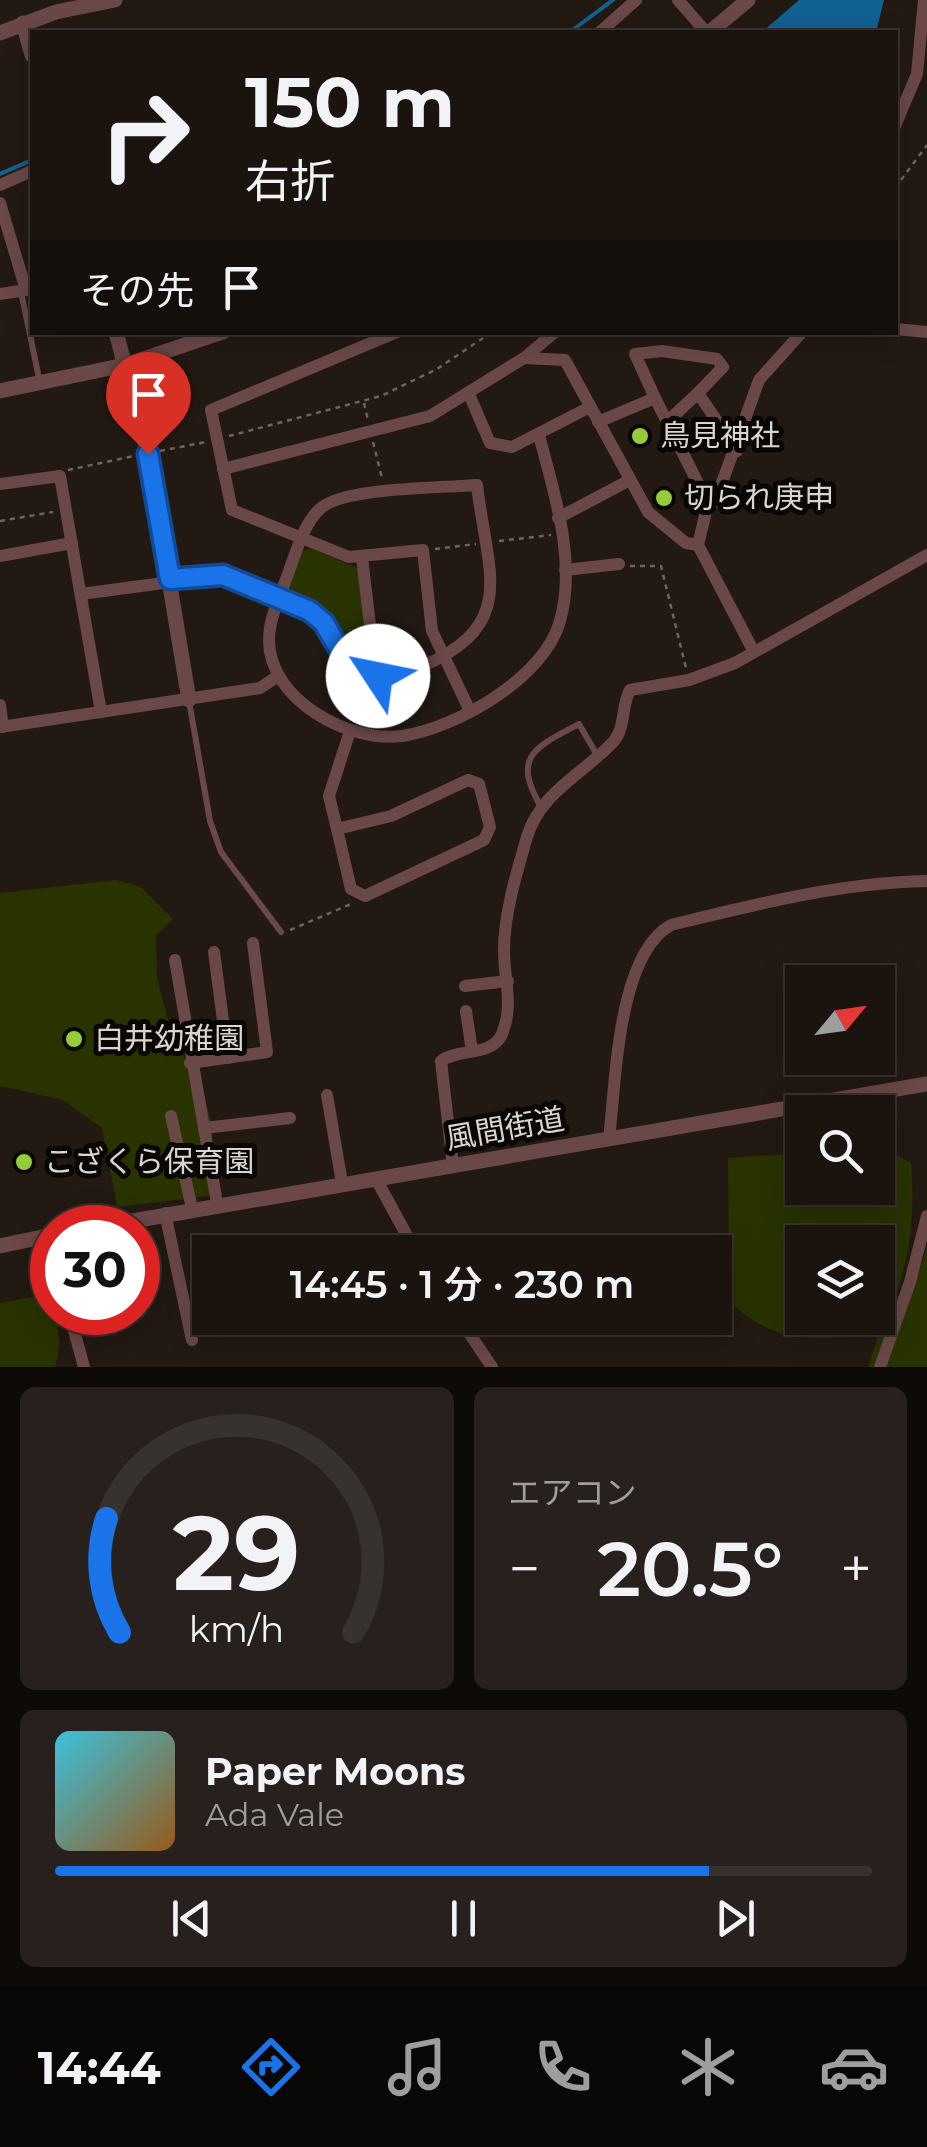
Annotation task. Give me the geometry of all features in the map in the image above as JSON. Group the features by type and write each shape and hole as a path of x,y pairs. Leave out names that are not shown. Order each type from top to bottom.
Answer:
{"street":[{"path":"0,33 56,12 115,0"},
{"path":"602,30 636,0"},
{"path":"678,0 706,30"},
{"path":"710,30 748,0"},
{"path":"898,119 917,74 924,0"},
{"path":"23,24 30,48"},
{"path":"0,185 30,172"},
{"path":"0,203 26,290 0,294"},
{"path":"898,329 927,332"},
{"path":"117,335 148,454 188,700"},
{"path":"0,391 125,365 213,335"},
{"path":"390,335 211,410 217,440 232,510 338,554 362,558 423,550 432,631 469,709"},
{"path":"224,469 409,424 469,394 551,335"},
{"path":"708,502 716,502 738,451 759,380 799,335"},
{"path":"667,422 723,366 717,360 662,352 635,354 655,398 667,422 708,502 698,545 754,652"},
{"path":"524,358 565,360 648,512 686,543 698,545"},
{"path":"698,393 738,451"},
{"path":"469,394 490,443 512,447 590,406"},
{"path":"598,422 655,398"},
{"path":"81,594 170,579 223,575 279,597 310,611 324,623 345,659 360,670 394,676 469,642 488,612 477,485 330,502 319,509 302,540 279,597 268,642 278,676 310,707 350,731 401,736 511,689 547,651 561,618 565,570 556,489 539,435"},
{"path":"0,484 60,476 100,712"},
{"path":"558,518 630,480"},
{"path":"0,556 72,543"},
{"path":"453,1166 442,1061 494,1045 501,1036 510,1003 504,950 508,919 528,835 542,810 621,730 630,690 689,680 754,652 927,555"},
{"path":"360,670 371,634 362,558"},
{"path":"565,570 619,564"},
{"path":"0,706 1,727 260,688 278,676"},
{"path":"338,830 392,816 468,780 479,784 490,826 484,840 365,896 351,889 329,796 350,731"},
{"path":"609,1139 626,1003 656,933 671,925 810,890 864,882 927,882"},
{"path":"190,1064 267,1052 253,943"},
{"path":"214,952 228,1058"},
{"path":"175,960 217,1204"},
{"path":"465,986 508,981"},
{"path":"466,1010 472,1051"},
{"name":"風間街道","path":"160,1214 927,1084"},
{"path":"326,1095 342,1183"},
{"path":"171,1116 192,1208"},
{"path":"204,1128 290,1118"},
{"path":"376,1179 407,1235"},
{"path":"880,1367 910,1282 927,1201"},
{"path":"164,1213 192,1340"},
{"path":"0,1246 30,1240"},
{"path":"75,1335 84,1367"},
{"path":"470,1335 492,1367"}],"lane":[{"path":"20,291 40,384"},
{"path":"188,700 210,821 221,852 281,932"},
{"path":"542,810 528,786 527,761 533,748 580,724 596,755"}],"path":[{"path":"898,184 927,145"},
{"path":"154,453 364,402 437,368 487,335"},
{"path":"364,402 386,494"},
{"path":"60,476 62,471 140,455"},
{"path":"0,521 66,510"},
{"path":"619,564 661,566 689,680"}],"green space":[{"path":"310,548 358,568 366,631 359,657 348,660 287,590 301,552"},
{"path":"116,880 141,887 173,919 156,936 157,978 175,1046 198,1075 213,1127 209,1196 117,1205 102,1128 63,1100 0,1086 0,893"},
{"path":"785,1154 785,1205 895,1205 895,1154 911,1163 911,1229 895,1296 895,1225 785,1225 785,1334 747,1316 732,1304 728,1158"},
{"path":"927,1249 927,1367 868,1367 878,1336 792,1335 895,1335 895,1314 912,1292"},
{"path":"30,1297 30,1335 58,1335 55,1367 0,1367 0,1303"}],"water":[{"path":"799,0 884,0 876,30 764,30"}],"waterway":[{"path":"573,30 613,0"},
{"path":"0,174 30,161"}],"place":[{"name":"鳥見神社","path":"640,436"},
{"name":"切られ庚申","path":"664,498"},
{"name":"白井幼稚園","path":"74,1039"},
{"name":"こざくら保育園","path":"24,1162"}],"route":[{"path":"148,454 170,579 223,575 310,611 324,623 345,659 378,676"}]}
